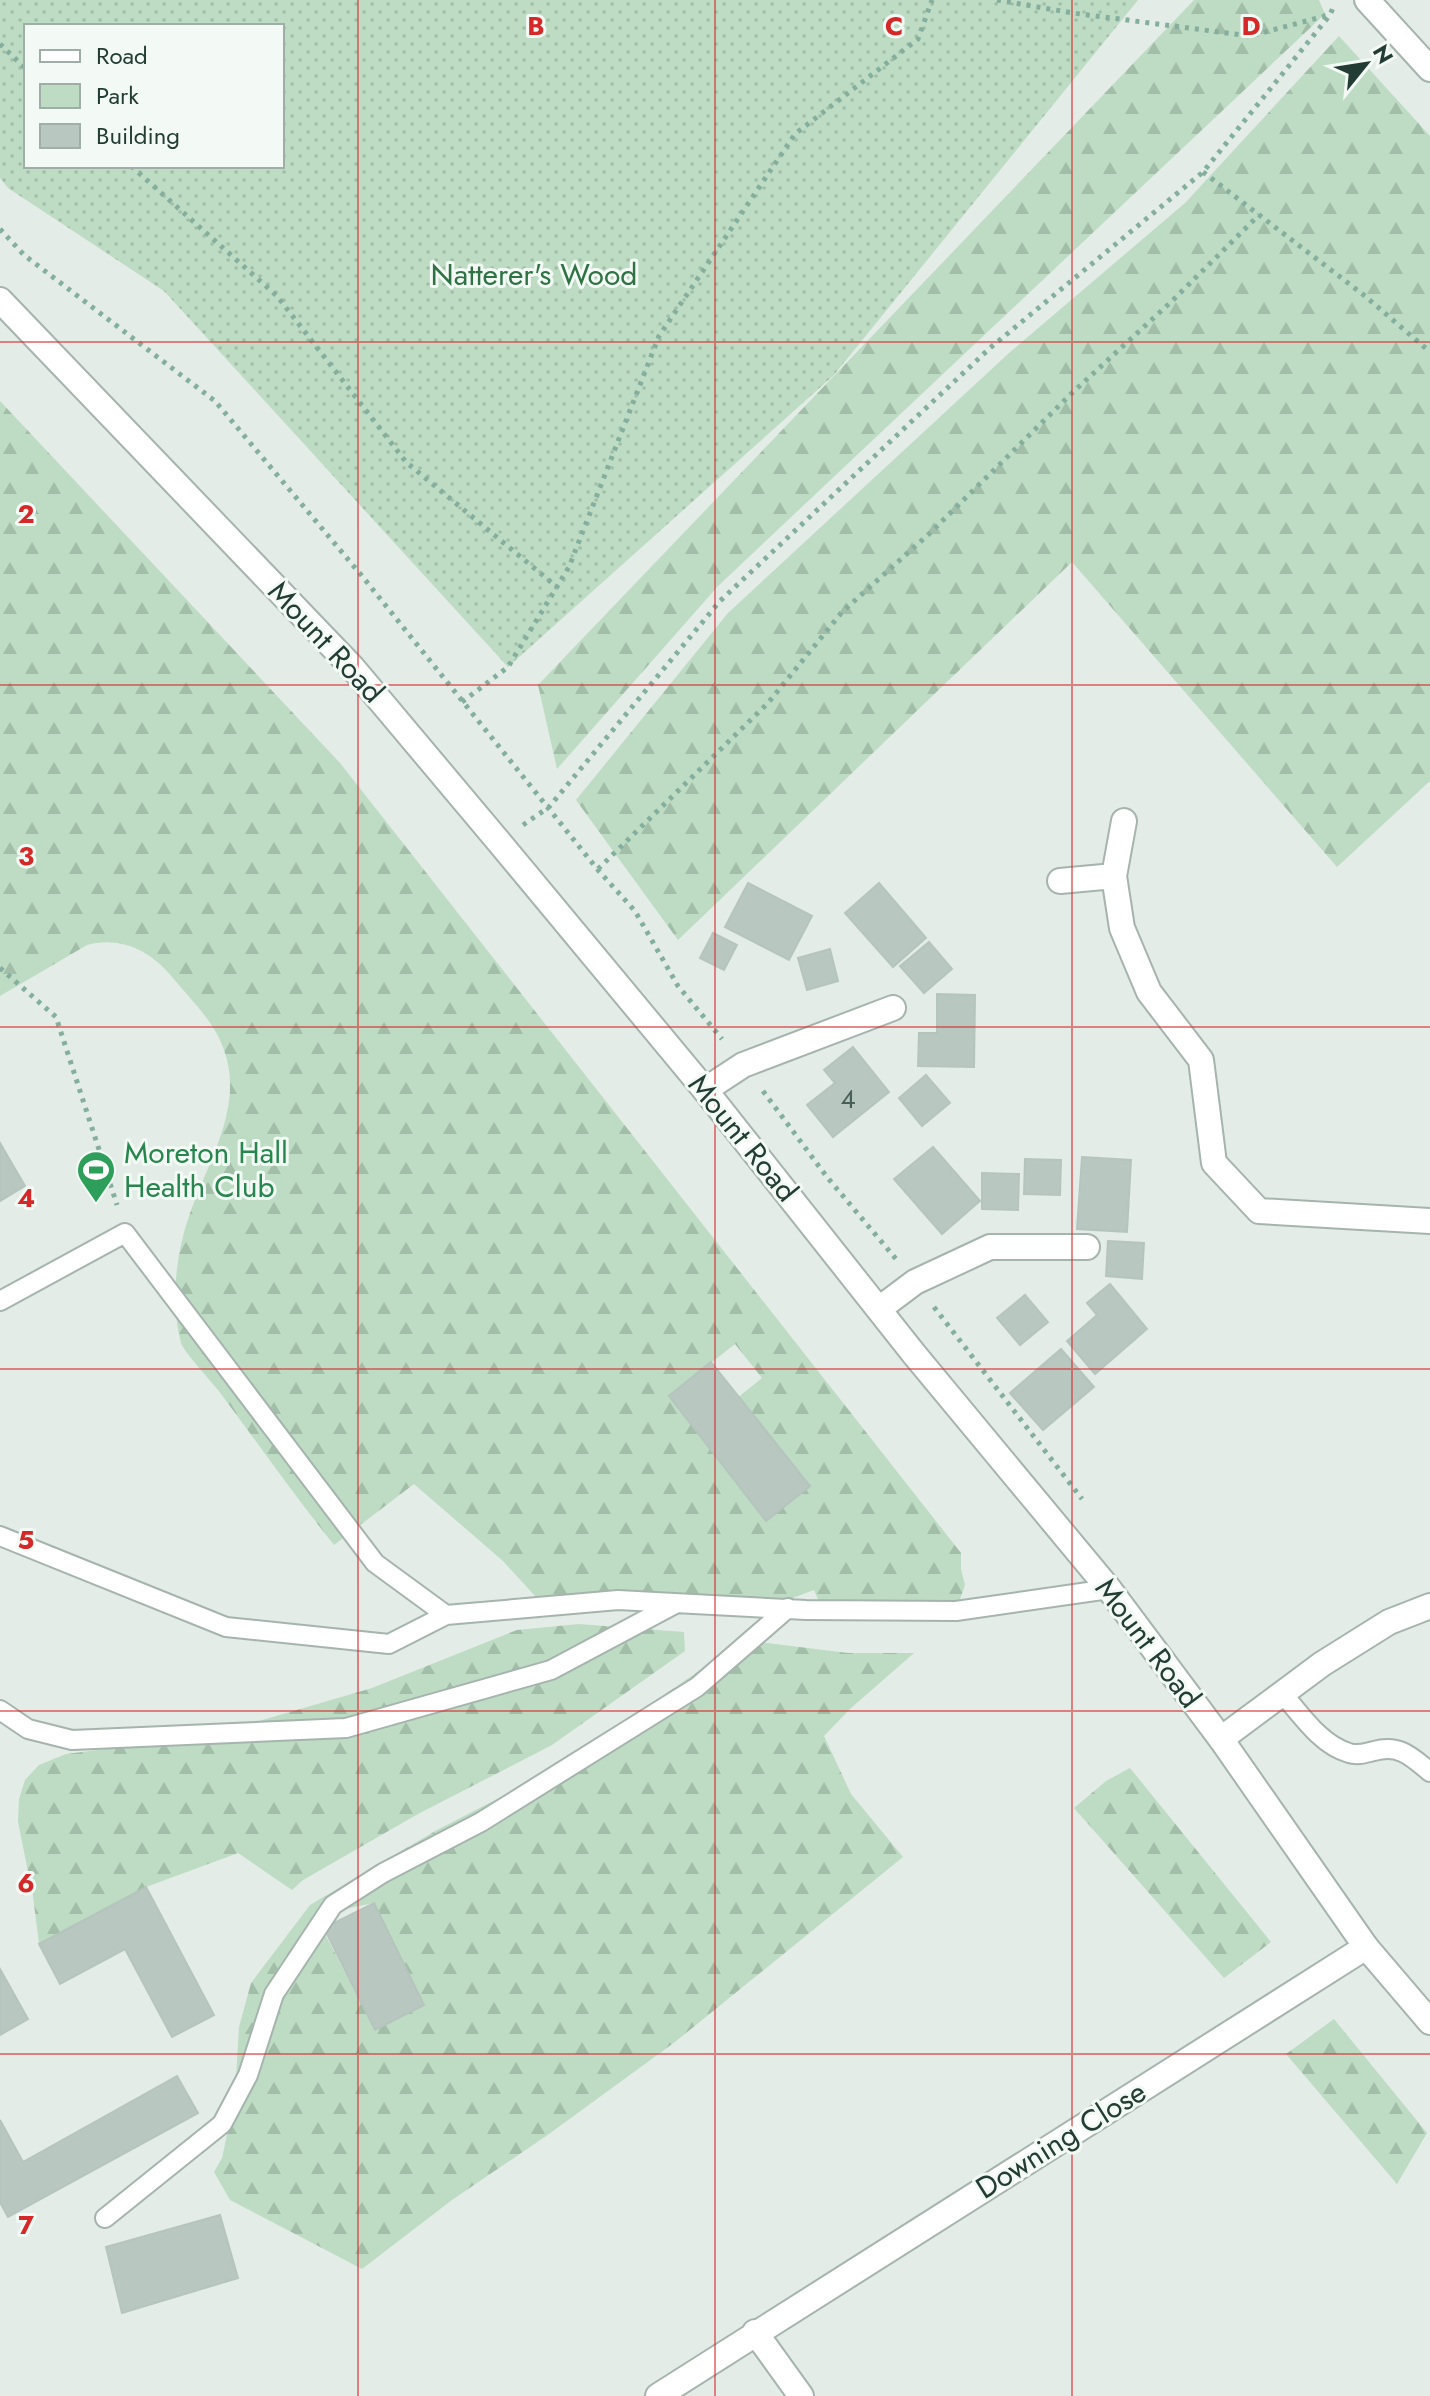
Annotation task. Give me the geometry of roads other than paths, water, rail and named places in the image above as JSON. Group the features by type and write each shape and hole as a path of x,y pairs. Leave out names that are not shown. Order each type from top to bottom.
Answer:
{"street":[{"path":"1367,0 1430,69"},
{"name":"Mount Road","path":"0,300 352,667 705,1090 879,1309 1109,1589 1221,1739 1366,1947 1430,2022"},
{"path":"1124,821 1114,876 1122,928 1149,992 1201,1060 1214,1163 1259,1211 1430,1221"},
{"path":"1060,881 1114,876"},
{"path":"705,1090 743,1065 893,1008"},
{"path":"879,1309 915,1282 990,1247 1087,1247"},
{"path":"1221,1739 1322,1664 1389,1622 1430,1606"},
{"name":"Downing Close","path":"658,2396 1366,1947"},
{"path":"755,2332 801,2396"}],"lane":[{"path":"0,1301 125,1233 375,1563 446,1615"},
{"path":"0,1536 226,1627 389,1644 446,1615 618,1600 788,1608 956,1611 1109,1589"},
{"path":"0,1710 28,1729 72,1740 346,1728 551,1670 677,1603"},
{"path":"105,2218 222,2124 248,2075 274,1994 333,1905 383,1873 481,1822 697,1687 788,1608"},
{"path":"1283,1694 1312,1728 1333,1746 1360,1754 1386,1748 1404,1750 1430,1772"}],"place":[{"name":"Moreton Hall Health Club","path":"96,1204"}],"park label":[{"name":"Natterer's Wood","path":"534,275"}]}
